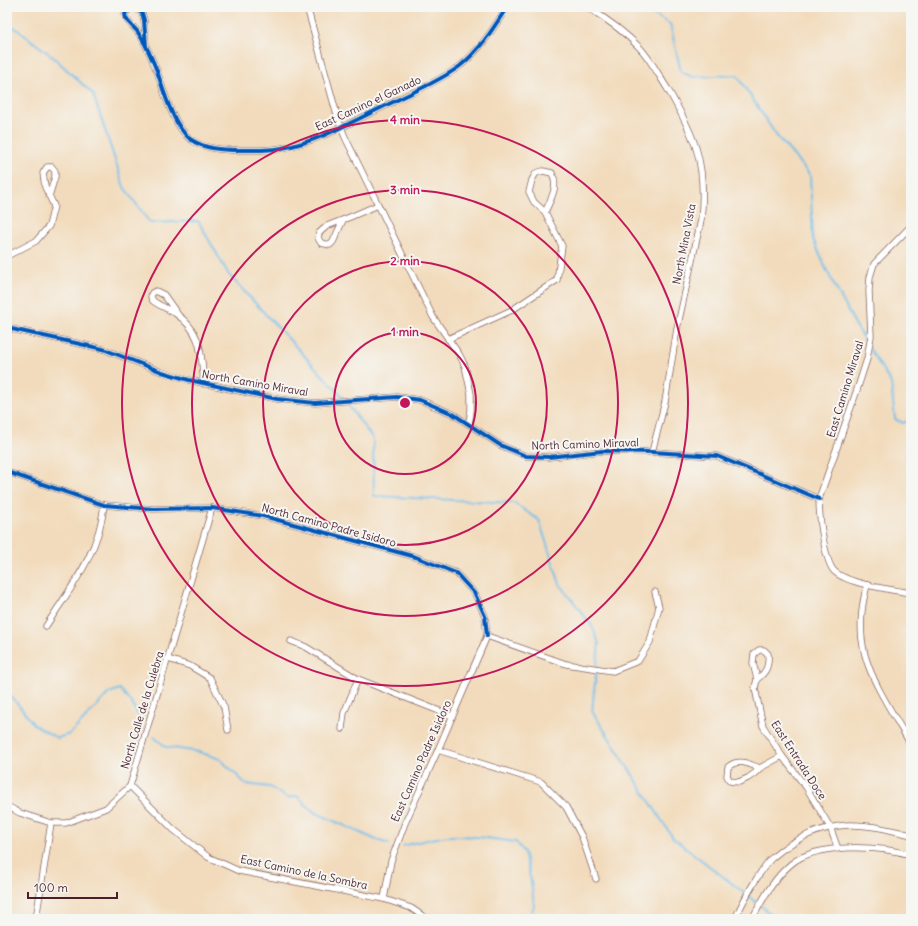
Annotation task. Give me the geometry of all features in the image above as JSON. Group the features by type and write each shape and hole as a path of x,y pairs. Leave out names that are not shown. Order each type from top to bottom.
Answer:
{"street":[{"path":"307,7 341,127 433,317 462,360 467,373 472,402 469,424"},
{"name":"East Camino el Ganado","path":"146,46 142,13 136,9 129,9 125,14 126,19 136,30 146,46 178,125 186,136 197,143 210,148 223,150 285,148 341,127 436,80 458,67 471,56 483,42 507,7"},
{"name":"North Mina Vista","path":"587,7 632,40 649,59 689,128 695,142 701,168 702,206 700,220 677,329 666,394 652,452"},
{"path":"448,339 512,310 557,280 562,246 545,212 534,202 529,192 532,180 536,173 543,171 552,173 555,179 555,189 545,212"},
{"path":"7,256 36,241 49,226 54,206 49,196"},
{"path":"342,220 333,242 330,245 321,243 318,238 319,233 327,226 378,204"},
{"name":"East Camino Miraval","path":"819,499 867,359 871,336 869,292 870,277 874,264 911,226"},
{"path":"179,316 153,301 151,297 152,293 156,291 162,293 179,316 190,326 198,339 201,347 204,384"},
{"name":"North Camino Miraval","path":"7,328 103,348 162,372 204,384 277,399 304,402 331,402 397,397 413,398 440,408 469,424 500,445 519,453 534,457 549,457 602,451 717,456 819,499"},
{"name":"North Camino Padre Isidoro","path":"7,472 104,505 154,509 212,508 270,518 416,557 456,573 474,594 484,616 487,636"},
{"path":"819,499 819,513 828,560 831,567 839,575 867,585 911,593"},
{"path":"46,626 87,563 102,520 104,505"},
{"name":"North Calle de la Culebra","path":"7,806 20,813 52,823 66,822 106,808 130,786 212,508"},
{"path":"867,585 863,598 861,633 864,655 873,678 911,745"},
{"path":"487,636 566,664 613,671 638,661 650,642 659,607 655,592"},
{"name":"East Camino Padre Isidoro","path":"384,899 391,861 405,823 487,636"},
{"path":"291,641 306,647 358,679 452,716"},
{"name":"East Entrada Doce","path":"757,679 763,675 769,663 768,654 764,650 759,650 754,654 753,663 757,679 755,688 763,726 782,756 806,787 830,828 838,849"},
{"path":"168,659 190,666 210,678 224,707 228,730"},
{"path":"342,729 344,713 358,679"},
{"path":"438,750 541,782 566,807 582,837 596,878"},
{"path":"760,768 744,762 733,763 728,768 727,776 730,781 739,782 782,756"},
{"name":"East Camino de la Sombra","path":"130,786 173,829 195,847 208,857 239,871 384,899 412,908 427,919"},
{"path":"36,919 52,823"},
{"path":"735,919 740,907 772,858 788,846 806,836 822,829 849,825 868,826 911,835"},
{"path":"752,919 767,891 792,863 811,854 838,849 874,848 911,855"}],"waterway":[{"path":"641,7 670,24 681,72 693,77 737,75 776,135 810,175 813,239 827,271 868,345"},
{"path":"7,22 52,56 93,94 124,187 150,223 198,221 229,275 341,395 373,439 374,496 514,503 539,520 560,584 592,626 599,644 592,711 673,838 770,913 780,919"},
{"path":"870,349 891,383 895,419 903,423 911,420"},
{"path":"7,693 34,725 57,738 70,734 109,693 120,689 140,717"},
{"path":"154,737 166,747 199,752 220,759 246,784 270,787 287,798 297,796 314,812 374,839 389,844"},
{"path":"403,846 451,836 476,837 516,842 524,852 531,881 534,905 530,919"}],"cycle path":[{"path":"146,46 144,20 142,13 135,8 129,9 125,14 126,19 137,31 140,36 146,45 174,117 184,133 190,139 201,145 220,149 271,150 310,141 353,122 427,86 444,76 460,66 474,53 507,7"},
{"path":"7,328 103,349 162,372 189,380 277,399 315,403 397,397 420,400 453,414 500,445 526,456 549,457 602,451 717,456 819,499"},
{"path":"7,472 104,505 153,509 212,508 263,516 416,557 456,573 475,594 485,616 487,636"}]}
